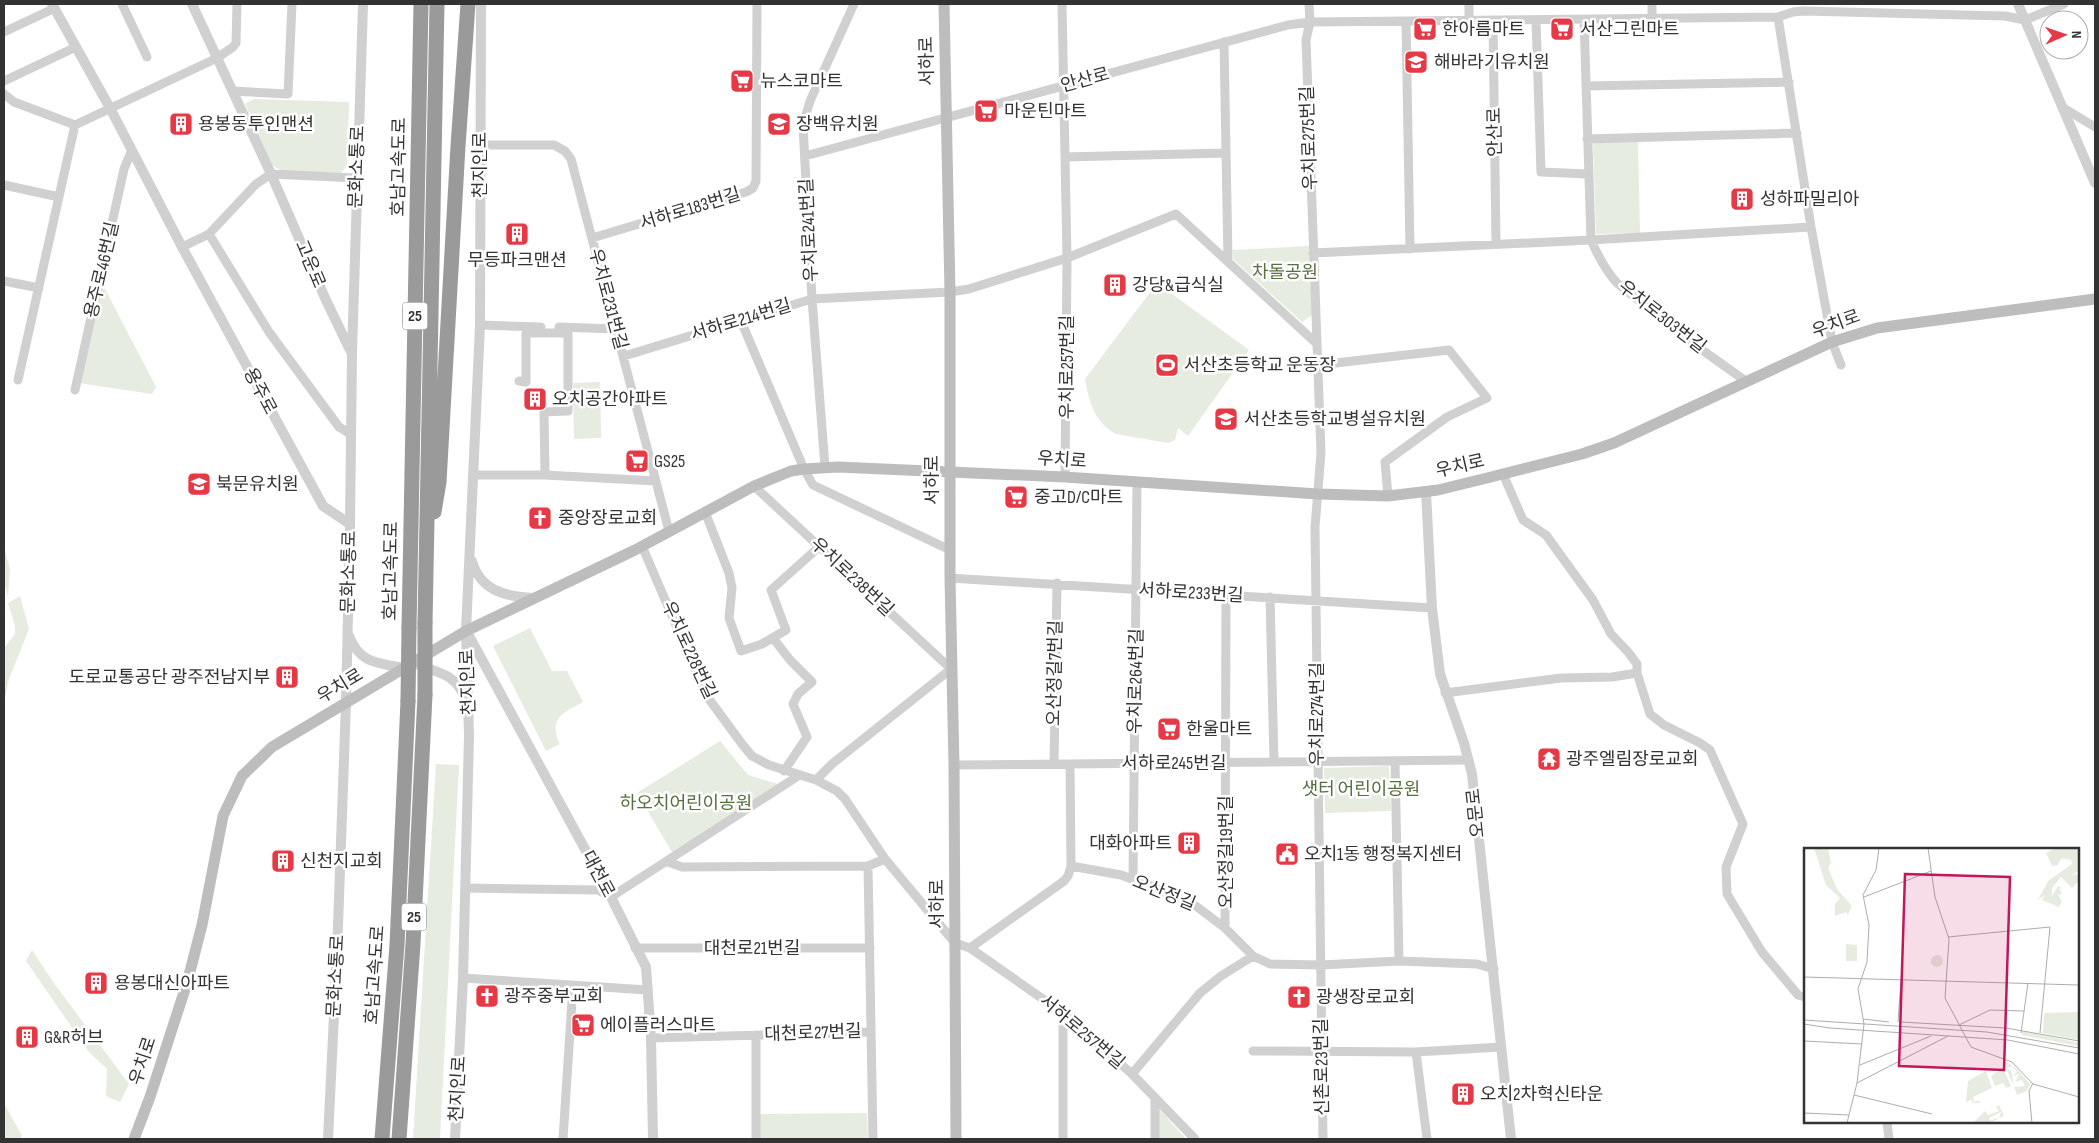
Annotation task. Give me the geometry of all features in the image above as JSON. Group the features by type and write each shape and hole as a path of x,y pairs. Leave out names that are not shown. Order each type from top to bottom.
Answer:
{"highway":[{"name":"호남고속도로","path":"382,1139 396,945 408,701 421,4"},
{"name":"호남고속도로","path":"399,1139 413,944 425,695 437,4"},
{"path":"426,566 439,482 468,4"}],"main road":[{"name":"서하로","path":"944,4 950,292 950,578 954,765 956,1139"},
{"name":"우치로","path":"134,1139 150,1097 187,983 202,925 223,816 242,776 272,747 466,631 642,546 778,475 804,469 825,467 1065,477 1318,494 1388,496 1426,492 1582,454 1614,443 1832,342 1877,328 2095,299"}],"street":[{"path":"122,4 147,57"},
{"name":"고운로","path":"192,4 271,174 324,298 352,353"},
{"path":"4,94 14,102 75,125 217,58 233,47 236,43 238,4"},
{"path":"232,91 288,94 292,4"},
{"name":"문화소통로","path":"328,1139 338,954 346,704 356,178 363,4"},
{"name":"천지인로","path":"455,1139 466,888 469,705 466,631 480,326 481,4"},
{"name":"서하로183번길","path":"592,238 746,192 753,188 756,181 757,4"},
{"name":"우치로241번길","path":"825,467 812,299 803,133 805,117 854,4"},
{"name":"우치로257번길","path":"1062,4 1067,258 1065,477"},
{"name":"우치로275번길","path":"1309,4 1310,22 1306,40 1321,453 1318,494"},
{"path":"1469,4 1469,20"},
{"path":"1652,4 1652,18"},
{"path":"2018,4 2095,183"},
{"path":"2025,20 2064,4"},
{"path":"4,32 54,6"},
{"name":"용주로","path":"54,6 323,506 350,524"},
{"name":"안산로","path":"945,117 1288,25 1310,22 1778,17 1802,11 2005,16 2025,20"},
{"path":"1778,17 1811,227 1832,342 1842,365"},
{"name":"우치로303번길","path":"1584,19 1591,240 1608,274 1617,283 1691,342 1747,382"},
{"name":"안산로","path":"1493,20 1496,244"},
{"path":"1536,20 1541,172 1588,174"},
{"path":"1406,22 1410,249"},
{"path":"1224,42 1228,260"},
{"path":"4,81 76,48"},
{"path":"1586,86 1788,82"},
{"path":"2062,107 2095,127"},
{"path":"805,156 945,117"},
{"path":"18,380 75,125"},
{"path":"1587,139 1797,133"},
{"name":"우치로231번길","path":"480,145 554,145 565,151 570,159 624,356 669,531"},
{"name":"용주로46번길","path":"75,390 124,169 132,152"},
{"path":"1065,157 1225,153"},
{"path":"182,247 209,234 256,184 271,174 356,178"},
{"path":"4,185 59,197"},
{"path":"950,292 969,289 1067,258 1176,214 1316,343"},
{"path":"1313,253 1591,240 1811,227"},
{"path":"209,234 269,332 339,427 351,434"},
{"path":"4,281 39,288"},
{"name":"서하로214번길","path":"624,356 812,299 950,292"},
{"path":"740,321 804,469 813,485 950,550"},
{"path":"480,326 616,329"},
{"path":"519,381 526,382 526,333 568,333 568,412 544,412 545,475"},
{"path":"1318,364 1449,350 1488,398 1447,417 1385,462 1388,496"},
{"path":"1503,474 1523,520 1546,535 1593,600 1611,634 1628,652 1636,664 1650,714 1664,726 1700,743 1710,750 1743,824 1726,867 1727,894 1762,952 1798,995 1804,997"},
{"path":"474,475 545,475 656,481"},
{"name":"우치로264번길","path":"1133,880 1137,483"},
{"name":"우치로238번길","path":"754,486 951,669"},
{"name":"오문로","path":"1426,492 1432,608 1440,674 1469,760 1474,786 1511,1139"},
{"name":"우치로274번길","path":"1318,494 1315,517 1321,965"},
{"path":"705,512 729,573 732,588 729,618 741,651 786,630 771,590 819,547"},
{"name":"우치로228번길","path":"642,546 706,695 752,756 784,771 816,780 837,791 845,799 885,859 955,942"},
{"path":"470,555 478,574 494,590 513,598 534,598"},
{"name":"서하로233번길","path":"950,578 1057,583 1137,590 1432,608"},
{"name":"오산정길7번길","path":"1054,764 1057,583"},
{"name":"오산정길19번길","path":"1225,928 1226,595"},
{"path":"1270,598 1274,762"},
{"name":"대천로","path":"466,631 611,897 646,967 651,1038 653,1139"},
{"path":"348,632 355,649 365,659 444,674 454,680 462,689 469,705"},
{"path":"772,638 812,682 798,694 793,704 807,737 784,771"},
{"path":"816,780 832,764 951,669"},
{"path":"1445,693 1561,678 1612,677 1637,673"},
{"path":"1395,760 1399,961"},
{"name":"서하로245번길","path":"954,765 1469,760"},
{"path":"970,948 1064,881 1068,876 1071,866 1070,764"},
{"path":"466,888 598,890 611,897 668,862 798,776"},
{"path":"668,862 682,867 868,866 885,859"},
{"path":"868,866 873,1139"},
{"name":"오산정길","path":"1071,866 1120,876 1188,900 1225,928 1253,956 1270,964 1321,965 1399,961 1477,964 1494,969"},
{"name":"서하로257번길","path":"955,942 970,948 1063,1013 1132,1074 1195,1139"},
{"name":"대천로21번길","path":"635,948 870,948"},
{"path":"1132,1074 1200,993 1253,956"},
{"name":"신촌로23번길","path":"1321,965 1323,1139"},
{"path":"463,978 648,990"},
{"path":"563,1139 573,985"},
{"path":"1063,1013 1063,1139"},
{"name":"대천로27번길","path":"651,1038 871,1032"},
{"name":"대천로27번길","path":"756,1035 756,1139"},
{"path":"1253,1052 1416,1052 1501,1048"},
{"path":"1416,1052 1427,1139"},
{"path":"1155,1099 1155,1139"},
{"path":"1887,1123 1889,1139"}],"green space":[{"path":"254,99 349,102 347,166 341,173 283,171 271,165 245,104"},
{"path":"1638,141 1640,233 1596,234 1593,142"},
{"name":"차돌공원","path":"1309,246 1312,315 1302,322 1234,260 1232,250"},
{"name":"서산초등학교 운동장","path":"1157,283 1249,350 1188,436 1178,428 1175,440 1168,443 1116,434 1102,424 1088,396 1085,379"},
{"path":"101,288 105,289 156,387 152,394 79,383"},
{"path":"600,382 601,438 574,439 573,383"},
{"path":"4,547 10,569 8,596 4,583"},
{"path":"20,596 29,629 9,679 4,702 4,648 15,634 15,626 8,603"},
{"path":"530,628 552,671 567,671 583,702 560,717 555,728 560,744 546,751 493,646"},
{"name":"하오치어린이공원","path":"720,741 748,775 778,784 673,854 637,793"},
{"path":"436,764 459,765 440,1139 413,1139"},
{"name":"샛터 어린이공원","path":"1389,766 1391,811 1325,813 1324,768"},
{"path":"32,950 53,982 129,1084 120,1102 106,1096 107,1069 89,1052 26,961"},
{"path":"4,1103 22,1136 20,1139 4,1139"},
{"path":"1160,1110 1186,1139 1159,1139"},
{"path":"867,1113 868,1139 759,1139 759,1114"}],"place":[{"name":"한아름마트","path":"1425,29"},
{"name":"서산그린마트","path":"1562,29"},
{"name":"해바라기유치원","path":"1416,62"},
{"name":"뉴스코마트","path":"742,81"},
{"name":"마운틴마트","path":"986,111"},
{"name":"용봉동투인맨션","path":"181,124"},
{"name":"장백유치원","path":"779,124"},
{"name":"성하파밀리아","path":"1742,199"},
{"name":"무등파크맨션","path":"517,234"},
{"name":"강당&급식실","path":"1115,285"},
{"name":"서산초등학교 운동장","path":"1167,365"},
{"name":"오치공간아파트","path":"535,399"},
{"name":"서산초등학교병설유치원","path":"1226,419"},
{"name":"GS25","path":"637,461"},
{"name":"북문유치원","path":"199,484"},
{"name":"중고D/C마트","path":"1016,497"},
{"name":"중앙장로교회","path":"540,518"},
{"name":"도로교통공단 광주전남지부","path":"287,677"},
{"name":"한울마트","path":"1169,729"},
{"name":"광주엘림장로교회","path":"1549,759"},
{"name":"대화아파트","path":"1189,843"},
{"name":"오치1동 행정복지센터","path":"1287,854"},
{"name":"신천지교회","path":"283,861"},
{"name":"용봉대신아파트","path":"96,983"},
{"name":"광주중부교회","path":"487,996"},
{"name":"광생장로교회","path":"1299,997"},
{"name":"에이플러스마트","path":"583,1025"},
{"name":"G&R허브","path":"27,1037"},
{"name":"오치2차혁신타운","path":"1463,1094"}]}
